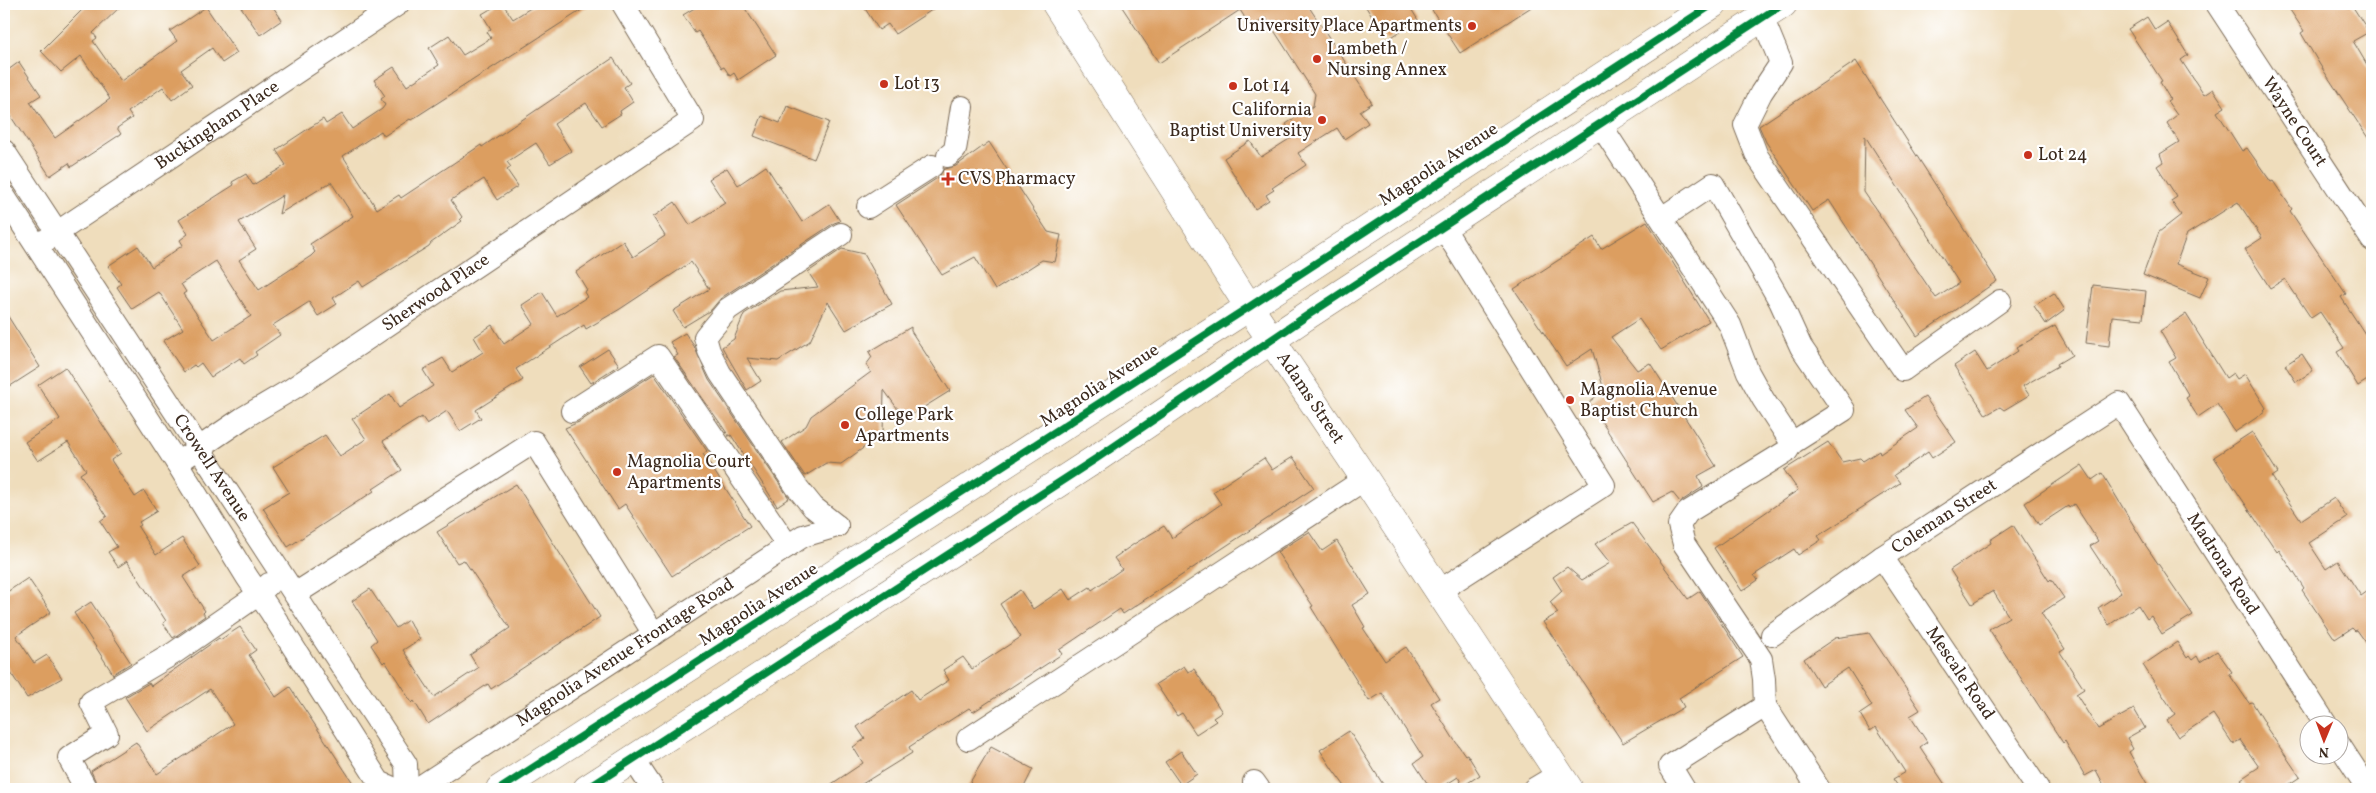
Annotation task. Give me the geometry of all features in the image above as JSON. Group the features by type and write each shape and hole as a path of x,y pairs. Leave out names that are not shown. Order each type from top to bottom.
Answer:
{"main road":[{"name":"Adams Street","path":"1056,4 1249,307 1564,781"},
{"name":"Magnolia Avenue","path":"500,789 1249,307 1713,4"},
{"path":"596,787 633,759 1098,458 1271,340 1773,10"}],"street":[{"name":"Buckingham Place","path":"37,245 58,233 398,4"},
{"name":"Sherwood Place","path":"178,463 243,418 292,389 693,120 622,4"},
{"name":"Wayne Court","path":"2217,4 2372,240"},
{"path":"1773,10 1781,63 1761,93 1745,125 1757,156 1903,370 2000,301"},
{"path":"868,207 955,150 962,106"},
{"path":"1600,124 1730,325 1748,372 1792,443"},
{"name":"Crowell Avenue","path":"4,151 406,764 407,789"},
{"path":"1662,218 1713,184 1780,301 1799,342 1844,410 1792,443 1787,451 1688,512 1679,525 1684,544 1761,659 1764,679 1764,706 1819,789"},
{"name":"Crowell Avenue","path":"4,196 178,463 379,782 395,789"},
{"path":"1439,591 1604,485 1443,226"},
{"name":"Magnolia Avenue Frontage Road","path":"416,789 803,536 838,526 813,507 796,486 720,373 709,351 705,337 728,309 841,234"},
{"path":"572,411 658,356 788,546"},
{"name":"Coleman Street","path":"1772,635 1882,557 2119,403"},
{"name":"Madrona Road","path":"2119,403 2321,716"},
{"path":"295,594 534,442 654,634"},
{"path":"968,739 1365,479"},
{"name":"Mescale Road","path":"1882,557 2038,789"},
{"path":"86,789 69,758 107,734 90,702 174,654 259,594 281,573"},
{"path":"1684,789 1670,766 1764,706"},
{"path":"633,759 652,789"},
{"path":"2348,759 2368,789"},
{"path":"1534,789 1564,781"}],"building":[{"path":"88,4 123,4 93,33 97,38 93,41 121,81 177,41 170,31 206,7 237,53 222,63 212,48 181,70 192,85 172,100 163,87 128,112 132,118 117,128 121,134 71,167 69,163 50,176 4,106 4,73 19,62 41,95 30,102 55,138 110,99 81,56 61,72 41,51"},
{"path":"239,4 271,4 282,20 260,35"},
{"path":"499,4 503,4 513,19 537,4 591,4 411,120 384,136 381,131 343,156 377,209 399,195 401,198 481,145 482,147 613,58 630,83 624,87 633,102 620,111 621,114 602,126 586,103 554,124 571,151 550,164 536,143 507,162 511,167 507,170 518,186 497,200 484,179 451,200 462,217 460,219 462,221 429,246 363,287 359,281 333,298 337,304 318,316 309,302 273,325 280,335 255,352 257,355 244,364 240,358 211,377 201,363 196,367 194,365 184,372 163,341 183,329 159,292 132,309 117,287 121,284 108,266 138,246 152,267 183,245 180,240 188,234 179,220 234,185 232,182 246,174 253,185 286,165 276,150 323,119 326,124 342,114 352,129 382,109 385,105 381,99 385,96 374,80 394,67 407,86 439,65 429,48 449,35 463,55 491,38 487,32 491,29 482,14","holes":["331,182 353,216 310,244 315,252 311,256 259,290 239,260 256,249 239,222 283,195 279,214","216,261 251,316 214,340 183,294 186,292 181,284"]},
{"path":"701,4 742,4 776,55 738,80 734,73 730,76 724,67 722,68 698,31 695,33 683,15"},
{"path":"862,4 941,4 895,34 888,24 879,30"},
{"path":"1120,4 1307,4 1372,103 1360,111 1368,123 1344,139 1337,128 1298,153 1306,165 1272,188 1274,190 1266,195 1269,200 1255,209 1224,158 1250,141 1261,157 1294,136 1286,124 1313,106 1315,94 1266,18 1251,27 1240,10 1159,63"},
{"path":"1364,4 1408,4 1418,20 1387,40"},
{"name":"University Place Apartments","path":"1441,4 1536,4 1460,53 1432,10"},
{"path":"2286,4 2351,4 2369,32 2353,41 2372,73 2372,144 2320,65 2301,33 2304,31"},
{"path":"2147,17 2155,30 2167,22 2188,55 2181,60 2204,95 2213,89 2225,107 2217,112 2242,151 2247,148 2292,209 2290,211 2346,294 2341,297 2365,334 2372,330 2372,377 2358,386 2337,352 2344,348 2320,312 2311,318 2285,279 2270,288 2245,249 2262,238 2238,202 2187,234 2176,264 2209,277 2200,298 2143,275 2159,232 2181,215 2171,201 2177,197 2157,166 2163,162 2160,154 2179,142 2167,123 2177,115 2167,101 2170,99 2160,82 2162,81 2128,29"},
{"path":"1856,61 1997,281 1917,336 1829,200 1812,211 1766,142 1759,126","holes":["1865,136 1959,283 1936,298 1864,192"]},
{"path":"787,106 829,122 814,159 754,136 762,116 780,123"},
{"name":"CVS Pharmacy","path":"989,142 1048,232 1061,235 1055,262 1042,260 995,290 975,257 942,275 896,205 939,177 944,169 956,166"},
{"path":"766,166 802,222 829,204 840,221 834,223 721,298 711,310 683,327 673,311 709,289 691,262 620,309 586,329 584,325 516,369 523,380 476,410 481,418 460,431 447,411 427,424 422,417 383,441 402,470 373,489 374,491 288,547 263,508 289,492 273,467 325,435 340,456 366,439 352,419 390,394 399,408 433,386 423,370 443,358 452,372 483,352 474,337 492,325 504,344 534,324 522,305 542,292 557,316 587,297 584,292 587,290 576,272 623,241 633,257 665,236 653,217 675,202 690,225 725,203 709,179 727,168 738,185"},
{"path":"1647,221 1709,321 1661,350 1639,319 1611,337 1637,370 1650,363 1716,466 1698,476 1703,487 1680,502 1672,492 1653,502 1589,402 1604,390 1592,349 1566,366 1514,289 1594,237 1601,249"},
{"path":"842,249 864,254 892,304 846,330 828,302 810,341 778,361 747,358 761,381 747,390 722,347 734,339 744,314 780,291 818,287 808,272"},
{"path":"2093,285 2146,291 2143,319 2112,316 2109,346 2086,343"},
{"path":"2054,293 2065,310 2046,324 2034,306"},
{"path":"4,310 40,367 4,390"},
{"path":"2186,314 2226,378 2233,373 2237,379 2245,374 2266,408 2265,412 2235,432 2217,404 2198,417 2186,398 2189,396 2169,362 2176,358 2160,331"},
{"path":"2055,326 2072,355 2057,364 2058,366 2023,386 2029,395 2004,410 2000,407 1986,415 1954,366 1975,352 1987,371 2018,351 2016,348"},
{"path":"911,327 911,331 950,391 905,419 884,390 883,434 841,464 826,463 805,476 782,442 806,426 811,416 871,372 866,365 872,357 869,352"},
{"path":"685,333 694,346 709,380 789,498 777,506 731,435 729,436 674,357 678,355 670,342"},
{"path":"608,349 619,365 591,383 580,367"},
{"path":"2302,354 2313,371 2296,382 2285,365"},
{"path":"65,367 121,453 111,460 135,497 144,491 157,511 139,522 141,525 138,527 156,555 182,538 200,566 183,577 205,611 203,613 205,616 173,638 163,623 166,621 127,561 118,567 108,552 117,547 100,521 107,516 80,474 86,470 68,442 38,461 25,442 60,419 38,385"},
{"name":"Magnolia Court Apartments","path":"654,374 707,451 703,454 750,526 672,576 625,504 618,509 565,428 579,422"},
{"path":"1925,397 1956,442 1932,458 1928,452 1894,475 1900,483 1818,536 1821,540 1798,555 1794,549 1754,575 1758,580 1742,591 1714,548 1798,490 1784,470 1828,442 1842,462 1860,458 1863,461 1879,451 1880,454 1918,428 1905,410"},
{"path":"2252,432 2278,473 2272,477 2301,520 2334,498 2347,518 2309,543 2326,569 2338,561 2361,596 2372,588 2372,651 2357,630 2355,631 2352,628 2335,639 2302,590 2304,588 2279,550 2277,552 2214,457"},
{"path":"1293,457 1314,488 1123,614 1120,609 1059,650 1062,654 973,712 969,708 909,747 912,753 854,789 824,789 863,763 853,747 865,739 857,727 911,690 918,700 949,680 943,670 963,657 972,669 1021,637 1000,604 1020,590 1033,609 1063,589 1070,600 1090,587 1092,590 1122,569 1114,558 1134,544 1164,526 1172,538 1221,504 1213,492 1264,458 1272,470"},
{"path":"2082,465 2092,480 2102,473 2146,546 2193,615 2162,634 2151,616 2147,619 2138,605 2109,625 2098,608 2121,593 2090,546 2098,541 2074,504 2039,525 2025,503"},
{"path":"516,484 600,617 491,689 488,684 428,724 414,701 412,703 385,661 383,663 371,645 377,640 352,601 370,589 396,628 408,620 420,639 403,650 434,697 478,668 470,655 510,628 464,560 457,563 437,532"},
{"path":"1632,523 1688,599 1700,591 1743,657 1679,698 1684,707 1623,743 1543,622 1558,613 1550,602 1562,591 1553,577 1567,567 1582,580 1610,563 1595,544"},
{"path":"2013,525 2049,581 2051,579 2064,598 2041,613 2065,649 2060,652 2084,689 2076,694 2098,729 2134,709 2145,728 2127,738 2133,749 2129,752 2150,789 2106,789 2096,770 2085,776 2065,741 2063,743 1989,629 2009,617 1993,591 1972,604 1950,570 1991,543 1990,540"},
{"path":"1309,532 1322,551 1337,541 1370,594 1352,605 1365,627 1363,628 1385,661 1406,647 1439,698 1431,703 1453,738 1465,755 1467,754 1480,775 1463,786 1458,777 1439,789 1431,789 1414,763 1423,757 1382,693 1369,701 1311,607 1313,606 1277,552"},
{"path":"28,578 51,612 16,636 34,663 47,655 62,678 27,698 4,662 4,594"},
{"path":"91,602 131,663 113,674 74,613"},
{"path":"240,627 256,650 249,655 276,697 290,687 357,789 99,789 91,771 136,742 157,774 233,724 210,689 147,731 125,697 149,683 151,686 219,638 220,640"},
{"path":"1869,633 1920,710 1910,716 1927,742 1920,747 1948,789 1900,789 1893,779 1905,772 1876,727 1870,731 1860,714 1872,706 1848,668 1821,686 1804,659 1835,638"},
{"path":"2177,642 2187,658 2189,656 2192,660 2197,656 2200,662 2217,651 2232,672 2229,674 2249,703 2252,702 2264,724 2300,777 2282,789 2248,789 2241,779 2259,767 2240,740 2233,744 2213,714 2178,737 2167,720 2175,714 2143,665"},
{"path":"1184,666 1188,672 1194,669 1222,712 1213,718 1216,721 1196,734 1182,713 1177,716 1156,684"},
{"path":"1349,731 1386,789 1347,789 1320,750"},
{"path":"991,747 1033,769 1023,789 966,789"},
{"path":"1181,751 1197,774 1181,785 1165,762"}],"cycle path":[{"path":"500,789 1249,307 1713,4"},
{"path":"587,789 1097,458 1308,315 1783,4"}],"place":[{"name":"University Place Apartments","path":"1472,26"},
{"name":"Lambeth / Nursing Annex","path":"1317,59"},
{"name":"Lot 13","path":"884,84"},
{"name":"Lot 14","path":"1233,86"},
{"name":"California Baptist University","path":"1322,120"},
{"name":"Lot 24","path":"2028,155"},
{"name":"CVS Pharmacy","path":"948,179"},
{"name":"Magnolia Avenue Baptist Church","path":"1570,400"},
{"name":"College Park Apartments","path":"845,425"},
{"name":"Magnolia Court Apartments","path":"617,472"}]}
